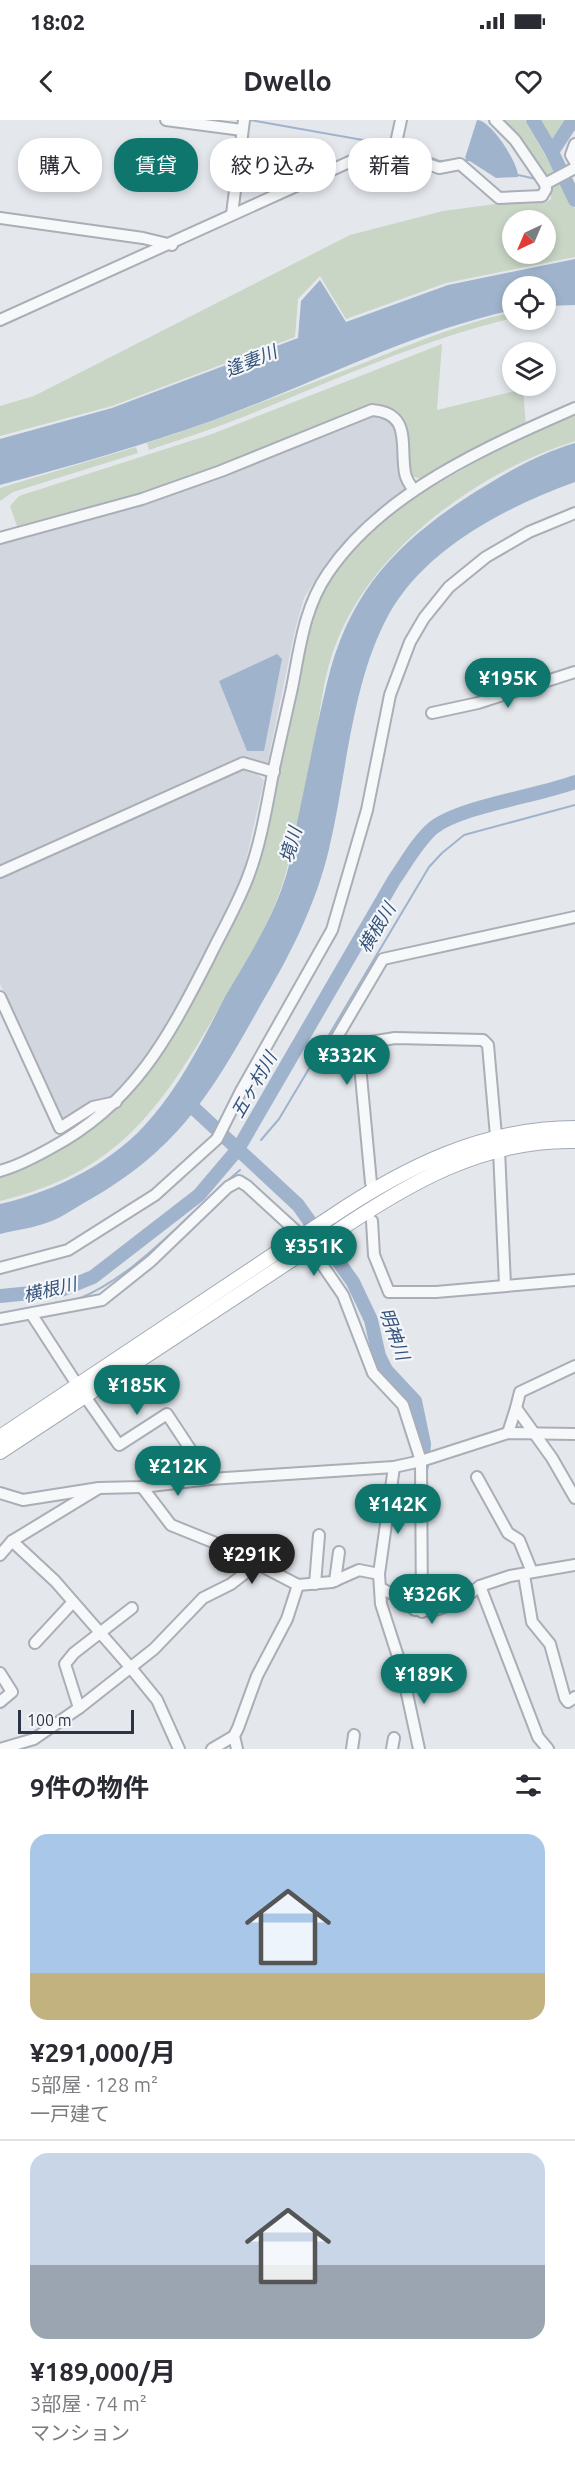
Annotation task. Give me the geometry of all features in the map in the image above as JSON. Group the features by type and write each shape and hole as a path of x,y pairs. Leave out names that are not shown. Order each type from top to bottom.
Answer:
{"main road":[{"path":"0,1437 81,1390 298,1247 331,1217 406,1172 446,1153 497,1143 552,1128 575,1128"},
{"path":"298,1247 333,1234 416,1181 461,1162 497,1143 575,1141"},
{"path":"0,1452 81,1390"}],"street":[{"path":"166,120 243,125 232,214"},
{"path":"397,138 401,120"},
{"path":"432,164 440,168 460,164 499,198 538,197 545,193 545,184 515,140 495,120"},
{"path":"575,144 571,155 575,162"},
{"path":"0,320 111,268 172,245 232,214 348,162"},
{"path":"545,184 575,168"},
{"path":"0,218 143,238 172,245"},
{"path":"0,1171 62,1142 100,1117 117,1101 148,1067 199,978 248,876 274,772 302,629 311,599 352,541 414,490 518,433 575,408"},
{"path":"0,538 142,499 222,471 372,410 385,411 396,418 402,428 405,476 414,490"},
{"path":"0,1268 69,1250 155,1195 217,1139 241,1091 332,930 367,810 390,695 410,642 424,618 449,587 486,557 529,532 575,513"},
{"path":"432,713 478,703 575,672"},
{"path":"0,872 243,763 274,772"},
{"path":"505,1285 497,1143 488,1045 483,1040 395,1038 358,1044 339,1043 337,1037 383,959 575,917"},
{"path":"0,997 60,1128 93,1107 117,1101"},
{"path":"358,1044 370,1183"},
{"path":"0,1319 32,1315 102,1300 122,1287 238,1180 295,1230 321,1263 343,1295 373,1373 403,1405 422,1461 422,1612"},
{"path":"372,1221 374,1255 389,1292 436,1292 575,1280"},
{"path":"32,1315 119,1445 167,1414 210,1479"},
{"path":"508,1433 520,1392 575,1366"},
{"path":"516,1408 531,1432 552,1458 575,1498"},
{"path":"1,1496 23,1500 99,1488 142,1487 210,1479 394,1467 422,1461 508,1433 575,1434"},
{"path":"394,1467 379,1574 381,1604 401,1666 419,1749"},
{"path":"477,1477 508,1533 519,1540 528,1574 532,1622 550,1644 565,1698 568,1702 575,1697"},
{"path":"142,1487 171,1525 223,1546 298,1586 335,1581 358,1570 379,1574"},
{"path":"0,1555 12,1541 90,1496 99,1488"},
{"path":"315,1584 319,1535"},
{"path":"12,1541 55,1581 132,1668 157,1700 179,1749"},
{"path":"335,1581 339,1551"},
{"path":"0,1749 34,1738 79,1708 132,1668 203,1598 231,1584 257,1564"},
{"path":"380,1588 422,1612 459,1602 480,1587 510,1576 575,1565"},
{"path":"237,1749 234,1736 257,1676 287,1619 298,1586"},
{"path":"480,1587 538,1737 548,1749"},
{"path":"35,1643 73,1602"},
{"path":"79,1708 65,1664 74,1653 132,1608"},
{"path":"0,1673 12,1692 0,1702"},
{"path":"352,1749 354,1735"},
{"path":"212,1749 234,1736"}],"shaded area":[{"path":"371,415 384,416 392,421 397,430 401,477 407,490 376,513 349,538 325,565 304,598 295,630 267,765 241,756 0,867 0,543 147,504 223,476"},
{"path":"241,767 252,770 264,780 243,874 195,974 144,1065 116,1097 93,1100 62,1121 0,984 0,878"}],"green space":[{"path":"497,120 525,120 556,174 548,178 532,156"},
{"path":"540,120 571,120 554,146"},
{"path":"562,181 575,209 575,257 556,261 556,210 502,210 502,264 540,264 446,283 346,319 320,276 298,299 295,337 112,406 0,436 0,406 34,396 350,235 443,211 510,202 545,203 551,199 551,187"},
{"path":"502,315 502,321 407,351 235,420 149,450 147,443 228,415 474,322"},
{"path":"442,344 437,410 502,394 502,396 524,396 526,425 420,479 410,475 409,438 404,419 397,411 387,406 372,403 238,458 140,493 17,526 10,506 19,496 212,434"},
{"path":"575,412 575,441 539,454 468,492 404,544 377,574 354,606 337,641 329,665 301,810 279,894 267,923 244,966 206,1031 163,1097 139,1125 112,1149 81,1170 44,1188 0,1201 0,1176 128,1095 156,1062 187,1013 253,880 269,822 304,639 325,583 347,553 394,509 523,435"},
{"path":"136,447 138,453 13,492 0,501 0,488"}],"water":[{"path":"477,120 489,127 503,144 514,163 518,177 496,178 465,158"},
{"name":"逢妻川","path":"575,259 575,305 556,306 556,276 502,276 502,313 437,331 399,345 251,406 188,429 0,485 0,439 112,408 298,338 301,301 320,280 346,322 448,285"},
{"path":"575,443 575,482 496,517 446,550 405,590 389,614 376,641 358,699 329,849 317,890 281,969 226,1066 208,1092 170,1139 147,1161 120,1181 54,1220 0,1234 0,1204 63,1183 121,1148 152,1117 174,1089 192,1058 258,940 279,897 288,867 327,683 337,650 363,595 380,571 422,530 475,492 523,464"},
{"path":"277,654 282,659 264,751 247,751 219,681"}],"waterway":[{"path":"250,120 352,138"},
{"path":"533,120 552,152 575,200"},
{"path":"552,152 573,120"},
{"path":"432,158 439,161 469,160"},
{"path":"518,175 536,179"},
{"name":"五ヶ村川","path":"0,1296 61,1290 93,1277 199,1195 238,1149 394,880 417,846 433,828 446,820 480,807 575,782"},
{"name":"横根川","path":"261,1140 279,1119 429,867 442,853 464,835 575,805"},
{"name":"明神川","path":"184,1099 298,1205 353,1282 371,1320 379,1356 386,1370 415,1401 424,1444 422,1466"},
{"name":"横根川","path":"226,1182 240,1170"},
{"name":"横根川","path":"76,1300 113,1281 129,1269 207,1200"}],"water label":[{"name":"境川","path":"291,845"}]}
